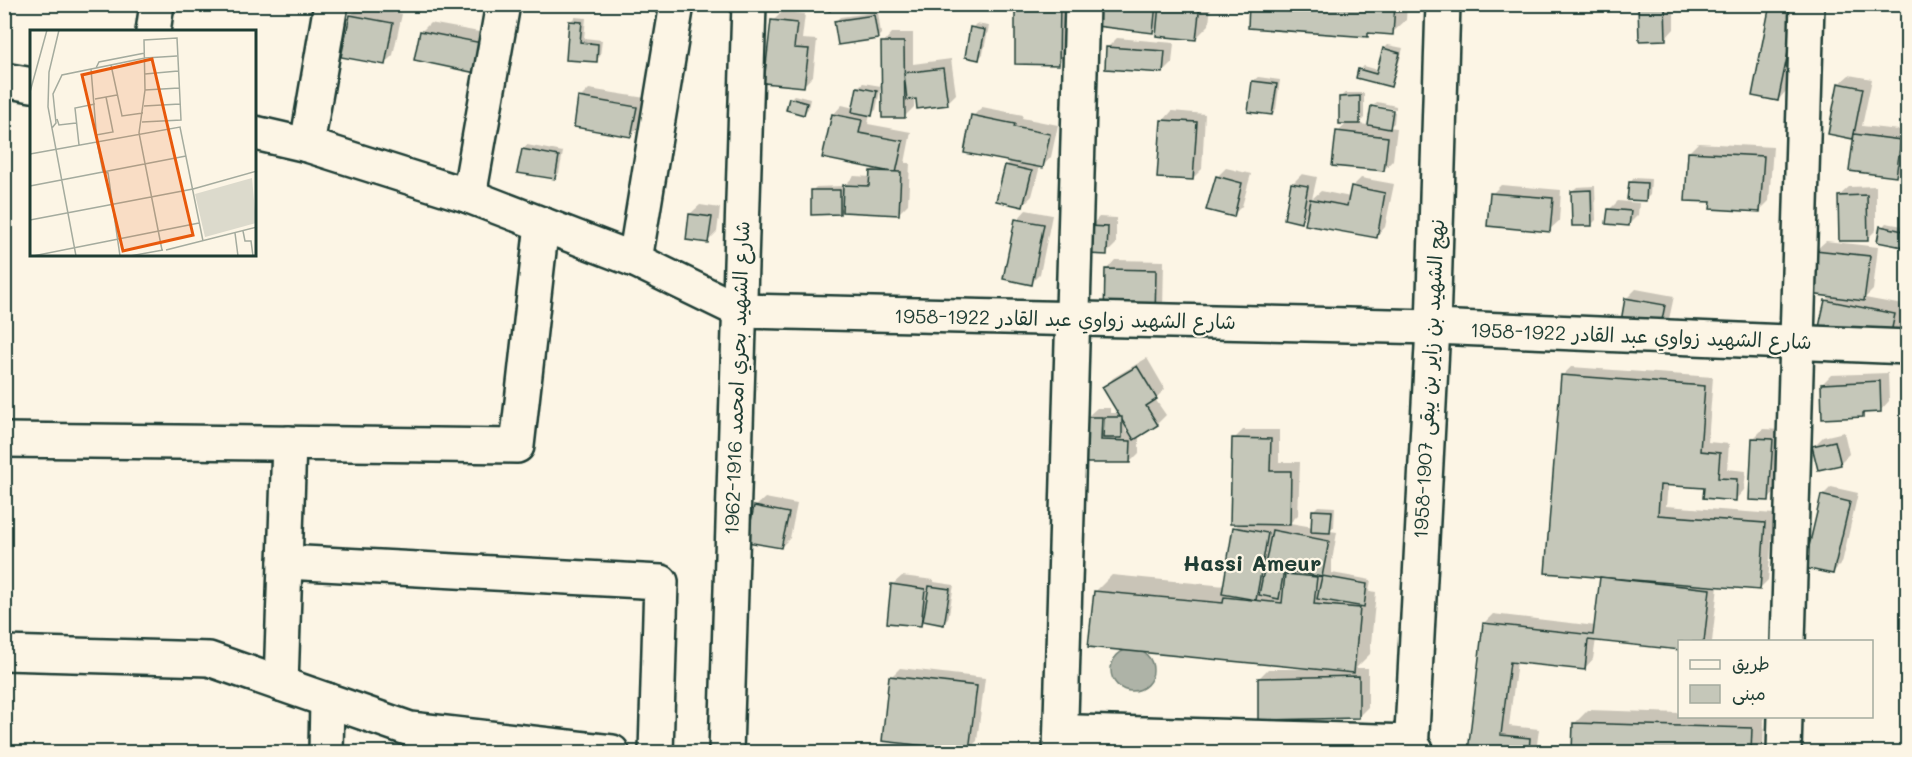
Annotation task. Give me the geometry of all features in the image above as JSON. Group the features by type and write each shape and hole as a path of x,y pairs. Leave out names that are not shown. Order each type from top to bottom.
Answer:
{"street":[{"path":"153,30 157,4"},
{"path":"307,145 330,4"},
{"path":"469,196 503,4"},
{"path":"635,260 677,4"},
{"name":"شارع الشهيد بحري امحمد 1916-1962","path":"726,753 749,4"},
{"path":"1060,753 1082,4"},
{"name":"نهج الشهيد بن زاير بن يبقى 1907-1958","path":"1413,749 1433,327 1443,4"},
{"path":"1788,640 1807,4"},
{"path":"4,80 30,85"},
{"name":"شارع الشهيد زواوي عبد القادر 1922-1958","path":"256,133 307,145 469,196 635,260 740,311 1433,327 1908,347"},
{"path":"4,440 517,446 542,224"},
{"path":"281,684 289,443"},
{"path":"285,562 661,582 656,753"},
{"path":"4,653 209,659 410,729 612,753"},
{"path":"326,753 327,700"},
{"path":"1784,753 1785,718"},
{"path":"1068,753 1078,732 1413,749"}],"shaded area":[{"path":"1132,649 1147,655 1153,670 1147,685 1132,691 1117,685 1111,670 1117,655"}],"building":[{"path":"821,4 832,4 830,11 820,8"},
{"path":"1015,4 1060,4 1059,65 1015,64"},
{"path":"1099,4 1156,4 1153,33 1096,26"},
{"path":"1159,4 1200,4 1196,40 1156,36"},
{"path":"1249,4 1395,4 1393,35 1368,33 1368,37 1248,28"},
{"path":"1638,4 1665,4 1666,40 1639,41"},
{"path":"1770,4 1797,9 1778,101 1752,96"},
{"path":"350,15 393,23 385,65 341,57"},
{"path":"874,15 878,39 838,45 834,21"},
{"path":"771,20 797,23 794,48 809,49 804,87 764,83"},
{"path":"569,21 582,22 580,42 598,44 597,62 566,60"},
{"path":"970,27 985,30 979,60 965,57"},
{"path":"420,31 482,43 476,73 414,60"},
{"path":"881,42 904,42 905,118 882,118"},
{"path":"1106,47 1165,51 1163,73 1105,69"},
{"path":"1383,48 1400,53 1391,87 1356,78 1358,69 1376,74"},
{"path":"943,68 948,105 917,109 916,99 907,100 904,73"},
{"path":"1252,81 1277,84 1272,115 1248,112"},
{"path":"1838,83 1863,88 1853,139 1828,134"},
{"path":"857,87 877,91 872,116 852,112"},
{"path":"1360,96 1360,124 1339,124 1339,97"},
{"path":"578,97 637,107 631,137 574,127"},
{"path":"789,98 807,103 804,115 786,110"},
{"path":"1371,106 1393,110 1390,129 1368,125"},
{"path":"832,114 862,120 859,133 903,141 896,173 822,158"},
{"path":"971,115 1050,134 1043,168 964,153"},
{"path":"1161,120 1197,122 1193,180 1157,178"},
{"path":"1336,131 1388,137 1384,171 1332,166"},
{"path":"1854,134 1901,140 1896,177 1849,171"},
{"path":"522,149 559,156 555,179 517,173"},
{"path":"1688,152 1764,156 1760,212 1710,209 1711,202 1685,201"},
{"path":"1005,165 1032,171 1023,207 996,201"},
{"path":"870,171 901,172 899,215 842,212 843,185 869,186"},
{"path":"1216,176 1242,183 1234,217 1206,210"},
{"path":"1629,182 1647,183 1646,201 1627,200"},
{"path":"1291,183 1308,186 1301,223 1284,219"},
{"path":"1351,186 1385,193 1377,238 1305,225 1310,199 1347,206"},
{"path":"811,190 840,190 840,214 811,215"},
{"path":"1591,190 1592,226 1572,226 1571,191"},
{"path":"1490,193 1553,198 1550,232 1487,226"},
{"path":"1867,195 1868,241 1839,241 1838,196"},
{"path":"1608,209 1631,211 1629,226 1606,224"},
{"path":"689,214 712,217 708,243 686,240"},
{"path":"1015,219 1044,224 1032,285 1003,279"},
{"path":"1088,226 1108,227 1107,255 1088,254"},
{"path":"1880,226 1908,232 1908,248 1877,242"},
{"path":"1815,250 1870,256 1864,301 1810,294"},
{"path":"1105,269 1156,270 1155,319 1104,319"},
{"path":"1625,298 1665,305 1659,335 1620,327"},
{"path":"1825,300 1895,314 1889,342 1819,327"},
{"path":"1137,366 1157,399 1146,406 1158,425 1134,440 1102,387"},
{"path":"1561,375 1705,386 1700,451 1720,453 1718,478 1737,479 1736,501 1703,498 1704,488 1660,485 1658,515 1765,523 1760,590 1545,573"},
{"path":"1880,381 1881,412 1863,413 1863,417 1822,419 1821,384"},
{"path":"1086,417 1102,417 1101,440 1131,441 1130,463 1085,463"},
{"path":"1104,417 1122,417 1122,438 1103,438"},
{"path":"1232,438 1271,439 1270,471 1291,471 1290,525 1230,524"},
{"path":"1752,438 1773,439 1769,501 1749,500"},
{"path":"1835,441 1841,465 1818,470 1812,446"},
{"path":"1821,495 1850,502 1833,574 1804,568"},
{"path":"754,506 789,513 781,548 747,542"},
{"path":"1312,510 1332,511 1330,533 1311,532"},
{"path":"1233,527 1268,533 1256,600 1222,594"},
{"path":"1272,530 1329,541 1322,577 1284,570 1279,599 1259,595"},
{"path":"1285,574 1317,577 1314,604 1360,608 1354,673 1088,647 1094,591 1223,603 1224,597 1282,603"},
{"path":"1322,576 1367,584 1364,607 1317,599"},
{"path":"1600,577 1710,589 1704,640 1678,640 1678,650 1588,640 1585,670 1510,662 1501,735 1530,738 1529,752 1468,752 1483,623 1593,635"},
{"path":"891,584 925,589 921,626 887,623"},
{"path":"929,586 950,589 944,625 923,621"},
{"path":"889,676 977,686 969,751 882,741"},
{"path":"1359,676 1359,718 1258,720 1258,678"},
{"path":"1573,723 1752,728 1751,752 1572,752"}],"district":[{"name":"Hassi Ameur","path":"1252,563"}]}
